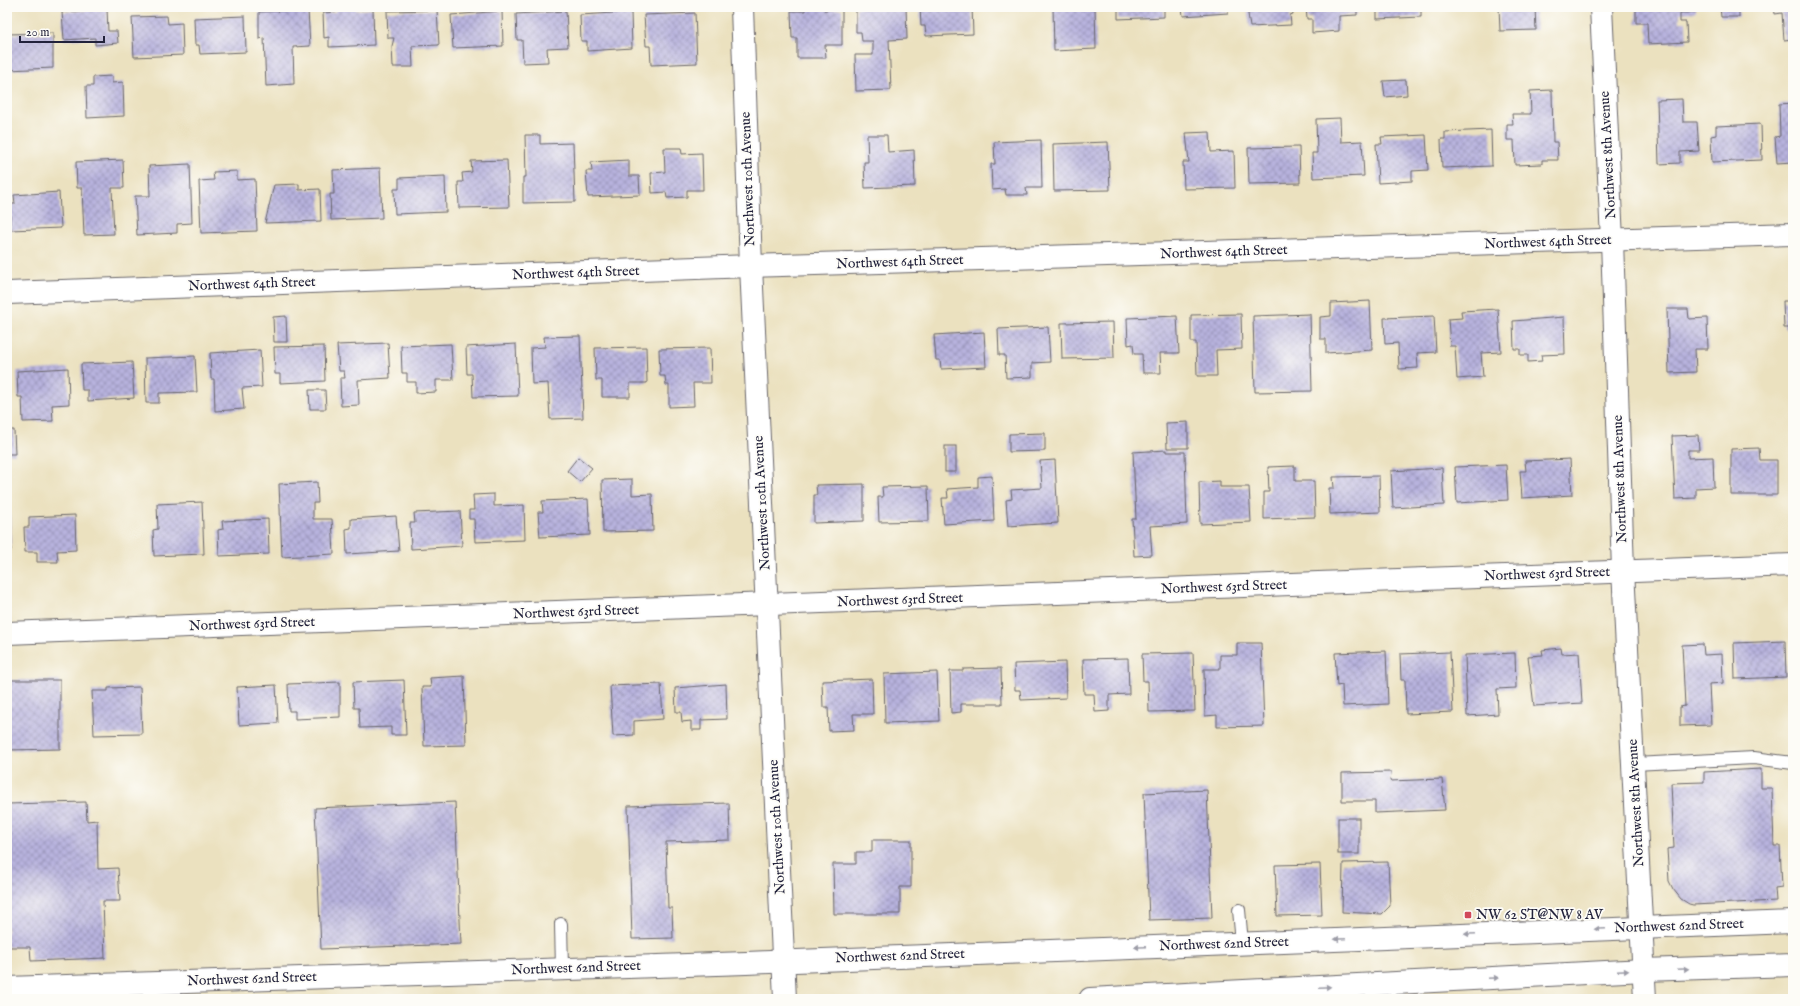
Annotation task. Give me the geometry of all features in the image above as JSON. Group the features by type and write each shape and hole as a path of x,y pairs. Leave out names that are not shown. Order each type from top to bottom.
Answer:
{"street":[{"name":"Northwest 10th Avenue","path":"742,7 751,266 785,999"},
{"name":"Northwest 8th Avenue","path":"1600,7 1612,240 1623,570 1643,928 1645,999"},
{"name":"Northwest 64th Street","path":"7,293 751,266 1793,234"},
{"name":"Northwest 63rd Street","path":"7,633 766,605 1623,570 1793,565"},
{"name":"Northwest 62nd Street","path":"7,988 784,961 1793,922"},
{"path":"1090,999 1644,970 1793,965"}],"lane":[{"path":"1634,764 1754,758 1793,763"},
{"path":"1239,910 1242,943"},
{"path":"561,924 562,969"}],"building":[{"path":"336,7 356,7 356,10 373,9 374,45 329,47 329,37 324,38 323,13 336,12"},
{"path":"805,7 824,7 824,10 842,9 842,45 825,45 826,58 797,58 797,38 792,38 791,11 805,11"},
{"path":"906,7 907,39 889,40 891,90 856,91 855,55 873,55 873,41 862,41 861,32 856,32 856,8"},
{"path":"920,7 972,7 973,34 926,36 925,26 921,26"},
{"path":"1053,7 1095,7 1096,49 1054,51"},
{"path":"1113,7 1164,7 1164,17 1118,19 1118,9 1113,9"},
{"path":"1182,7 1228,7 1228,13 1183,16"},
{"path":"1247,7 1292,7 1293,14 1290,15 1291,25 1250,27"},
{"path":"1306,7 1357,7 1357,15 1339,16 1339,31 1312,33 1312,19 1307,19"},
{"path":"1371,7 1421,7 1421,17 1377,19 1377,9 1371,10"},
{"path":"1499,7 1535,7 1536,30 1500,31"},
{"path":"1636,7 1696,7 1696,12 1680,13 1680,22 1686,22 1687,42 1648,44 1647,23 1636,23"},
{"path":"1720,7 1739,7 1739,17 1721,17"},
{"path":"1774,7 1793,7 1793,39 1784,40 1782,13 1775,14"},
{"path":"107,9 108,31 117,31 118,43 95,45 95,38 64,40 62,12"},
{"path":"308,10 310,46 293,47 294,84 266,86 264,38 259,39 259,12"},
{"path":"437,10 439,45 412,46 413,67 393,67 392,46 394,38 388,38 387,11"},
{"path":"502,11 503,46 453,48 451,15"},
{"path":"566,11 568,47 547,48 548,62 523,63 522,40 517,40 516,14"},
{"path":"631,12 632,48 587,51 587,41 581,41 580,15"},
{"path":"695,13 697,63 651,65 650,46 646,46 644,15"},
{"path":"167,16 168,24 182,23 183,55 134,57 132,17"},
{"path":"245,16 246,52 200,54 199,45 195,45 194,18"},
{"path":"53,33 53,68 8,70 7,34"},
{"path":"112,76 112,83 123,82 124,116 87,118 86,86 93,86 93,77"},
{"path":"1406,80 1407,95 1385,97 1383,81"},
{"path":"1552,90 1553,142 1557,142 1558,160 1542,160 1542,164 1515,165 1514,140 1507,140 1507,124 1513,124 1512,114 1531,114 1530,91"},
{"path":"1682,99 1683,122 1697,122 1699,151 1680,152 1680,163 1659,164 1657,100"},
{"path":"1793,103 1793,162 1777,163 1775,137 1780,136 1779,104"},
{"path":"1340,118 1341,142 1362,141 1364,176 1313,178 1312,153 1317,153 1316,119"},
{"path":"1761,124 1762,160 1712,162 1711,136 1716,135 1716,126"},
{"path":"1491,130 1492,166 1442,168 1441,139 1445,139 1445,132"},
{"path":"1210,132 1211,152 1234,151 1235,188 1184,189 1183,162 1189,162 1186,133"},
{"path":"525,135 540,135 540,144 573,143 575,202 523,203 523,177 526,177"},
{"path":"867,135 887,135 888,152 914,150 915,186 865,188 864,162 868,162"},
{"path":"1426,135 1428,170 1412,171 1412,181 1378,183 1376,144 1382,144 1381,137"},
{"path":"1041,140 1042,188 1026,188 1027,195 1006,195 1005,189 992,190 991,164 995,164 994,142"},
{"path":"1108,142 1110,190 1054,191 1053,144"},
{"path":"1299,147 1300,183 1249,184 1248,148"},
{"path":"664,148 681,148 682,154 702,153 703,190 687,190 687,197 667,198 666,192 652,193 651,173 665,172"},
{"path":"123,160 124,188 112,188 114,234 84,235 82,188 77,188 76,162"},
{"path":"507,160 509,207 459,208 458,182 463,182 462,173 472,172 471,161"},
{"path":"629,160 629,176 639,176 640,195 588,197 586,171 592,171 591,162"},
{"path":"190,164 192,223 177,224 177,233 137,235 135,196 150,196 149,166"},
{"path":"380,168 382,218 331,220 330,194 334,194 333,170"},
{"path":"237,171 237,180 255,179 257,231 201,233 199,181 214,180 213,172"},
{"path":"445,176 446,212 395,214 394,189 399,189 399,178"},
{"path":"299,184 299,190 320,189 321,221 265,223 274,185"},
{"path":"59,192 61,228 10,230 10,204 15,204 14,195"},
{"path":"1370,301 1372,350 1326,353 1326,339 1320,339 1320,317 1331,316 1331,303"},
{"path":"1783,301 1793,301 1793,338 1790,338 1789,328 1784,328"},
{"path":"1498,309 1501,352 1481,353 1483,377 1457,379 1455,346 1450,346 1448,319 1462,318 1461,311"},
{"path":"1667,309 1688,309 1689,319 1707,318 1708,349 1695,349 1696,372 1669,373"},
{"path":"1241,314 1242,349 1216,350 1217,376 1197,376 1196,342 1191,342 1191,315"},
{"path":"1310,314 1312,391 1255,392 1253,316"},
{"path":"286,316 287,342 274,342 273,317"},
{"path":"1177,316 1179,353 1160,353 1161,373 1143,373 1142,354 1134,354 1133,344 1128,345 1127,318"},
{"path":"1434,316 1436,352 1417,353 1418,368 1399,369 1398,343 1385,344 1384,318"},
{"path":"1564,317 1565,354 1541,355 1542,361 1528,362 1528,355 1520,355 1520,349 1514,349 1513,321"},
{"path":"1113,322 1114,358 1062,359 1061,323"},
{"path":"1048,327 1050,362 1032,363 1032,377 1006,378 1005,355 999,355 998,329"},
{"path":"984,332 986,367 941,369 940,360 936,360 934,335"},
{"path":"580,336 583,418 550,419 548,383 532,384 531,348 545,347 544,337"},
{"path":"388,343 390,378 358,380 359,405 341,406 340,378 345,378 344,371 339,371 337,345"},
{"path":"451,344 453,380 436,380 436,392 416,393 416,382 407,382 407,373 402,373 401,346"},
{"path":"516,344 518,396 473,397 472,374 467,374 466,347"},
{"path":"324,346 325,381 280,383 280,374 275,374 274,347"},
{"path":"646,347 647,383 630,383 630,397 602,397 602,380 596,380 595,348"},
{"path":"710,348 711,383 693,383 694,406 669,407 669,385 666,385 665,376 660,376 659,349"},
{"path":"260,350 262,387 242,388 244,409 215,411 214,379 211,379 210,353"},
{"path":"195,356 197,392 159,393 159,403 146,403 145,358"},
{"path":"132,362 134,398 88,401 88,390 82,390 81,364"},
{"path":"68,368 69,404 52,405 53,421 23,422 22,397 18,397 17,371"},
{"path":"309,390 325,390 326,409 310,409"},
{"path":"1188,422 1188,448 1167,448 1166,423"},
{"path":"7,430 14,430 15,454 7,454"},
{"path":"1045,433 1045,451 1009,452 1009,434"},
{"path":"1698,435 1699,450 1688,450 1688,458 1713,457 1714,487 1696,488 1696,498 1675,499 1672,436"},
{"path":"945,446 956,446 956,472 945,472"},
{"path":"1759,448 1760,460 1777,460 1777,495 1731,495 1731,449"},
{"path":"1166,450 1166,452 1185,452 1187,524 1150,526 1152,555 1134,556 1132,519 1136,519 1133,452"},
{"path":"578,457 592,468 580,482 567,471"},
{"path":"1570,459 1572,495 1522,498 1520,471 1526,471 1525,461"},
{"path":"1055,460 1058,523 1008,526 1006,500 1012,499 1011,490 1042,488 1040,461"},
{"path":"1791,462 1793,462 1792,495"},
{"path":"1506,465 1508,500 1457,503 1455,467"},
{"path":"1295,466 1295,481 1314,481 1315,517 1264,519 1264,492 1269,492 1268,467"},
{"path":"1442,468 1444,505 1393,508 1391,471"},
{"path":"992,476 994,521 944,524 942,498 948,498 947,489 978,487 978,477"},
{"path":"1379,476 1380,512 1330,514 1329,488 1334,488 1333,477"},
{"path":"632,479 632,495 652,494 653,531 603,532 602,480"},
{"path":"1220,481 1220,487 1249,487 1251,522 1200,524 1199,482"},
{"path":"317,482 318,503 313,503 313,519 332,519 334,554 282,557 279,484"},
{"path":"864,484 864,521 814,523 814,495 817,495 816,485"},
{"path":"928,486 929,521 879,522 878,497 883,497 882,487"},
{"path":"494,494 494,506 524,505 525,540 475,542 474,519 469,519 469,510 474,510 473,495"},
{"path":"588,499 590,535 540,537 538,512 543,512 542,501"},
{"path":"202,502 204,554 154,556 153,530 158,529 157,504"},
{"path":"460,511 462,546 411,549 410,523 415,523 414,513"},
{"path":"7,514 10,514 11,550 7,550"},
{"path":"75,515 76,550 57,551 58,562 37,562 37,552 25,552 24,527 29,527 29,517"},
{"path":"396,516 399,551 347,554 346,529 351,528 351,519"},
{"path":"268,519 269,554 219,556 218,530 223,529 222,521"},
{"path":"1785,641 1786,677 1735,679 1734,643"},
{"path":"1237,643 1261,643 1264,726 1217,727 1217,715 1205,716 1204,669 1220,669 1220,655 1237,655"},
{"path":"1703,644 1704,655 1722,654 1723,683 1709,684 1711,725 1680,726 1680,707 1685,706 1682,645"},
{"path":"1561,648 1562,654 1579,653 1582,703 1534,706 1528,656 1543,655 1542,650"},
{"path":"1386,651 1388,704 1343,706 1342,685 1337,686 1335,653"},
{"path":"1450,652 1453,712 1406,714 1405,680 1401,680 1400,654"},
{"path":"1193,653 1195,711 1149,712 1148,681 1143,681 1142,654"},
{"path":"1515,653 1516,688 1497,689 1498,714 1467,716 1465,655"},
{"path":"1128,658 1129,694 1109,695 1109,711 1095,712 1094,694 1084,694 1083,659"},
{"path":"1065,662 1066,698 1021,700 1020,690 1015,690 1014,664"},
{"path":"1001,668 1002,704 961,704 961,712 951,713 950,671 963,671 963,669"},
{"path":"937,672 939,721 885,723 884,674"},
{"path":"464,676 466,745 424,746 422,687 431,687 430,678"},
{"path":"872,679 873,714 853,714 854,730 829,731 828,707 823,707 822,681"},
{"path":"10,680 60,680 60,749 7,750 7,690 10,690"},
{"path":"404,680 406,735 391,735 391,727 360,728 359,708 354,708 353,682"},
{"path":"340,682 340,717 295,719 295,711 289,711 288,684"},
{"path":"661,684 663,719 634,721 634,735 613,736 610,686"},
{"path":"726,684 727,719 701,720 701,730 691,730 691,721 682,722 681,712 676,712 675,688"},
{"path":"276,685 278,723 239,725 237,687"},
{"path":"140,687 142,734 94,735 92,691 108,691 108,688"},
{"path":"1761,769 1761,788 1772,788 1774,846 1780,846 1782,887 1775,888 1776,901 1689,904 1681,899 1669,881 1667,849 1674,848 1671,783 1704,782 1704,772"},
{"path":"1391,772 1390,781 1442,779 1445,810 1375,813 1375,801 1342,801 1342,773"},
{"path":"1207,790 1212,918 1149,920 1144,793"},
{"path":"86,802 87,821 97,820 98,869 118,868 120,901 103,901 105,958 31,961 30,947 7,947 7,804"},
{"path":"455,802 461,944 321,949 315,808"},
{"path":"729,803 730,840 666,842 668,908 672,908 673,938 632,939 628,806"},
{"path":"1338,818 1359,818 1359,854 1338,854"},
{"path":"872,840 911,840 911,887 900,887 900,914 834,914 833,864 856,864 856,852 872,852"},
{"path":"1388,862 1390,906 1382,914 1342,912 1343,863"},
{"path":"1320,864 1322,915 1277,916 1275,865"}],"place":[{"name":"NW 62 ST@NW 8 AV","path":"1468,915"}]}
